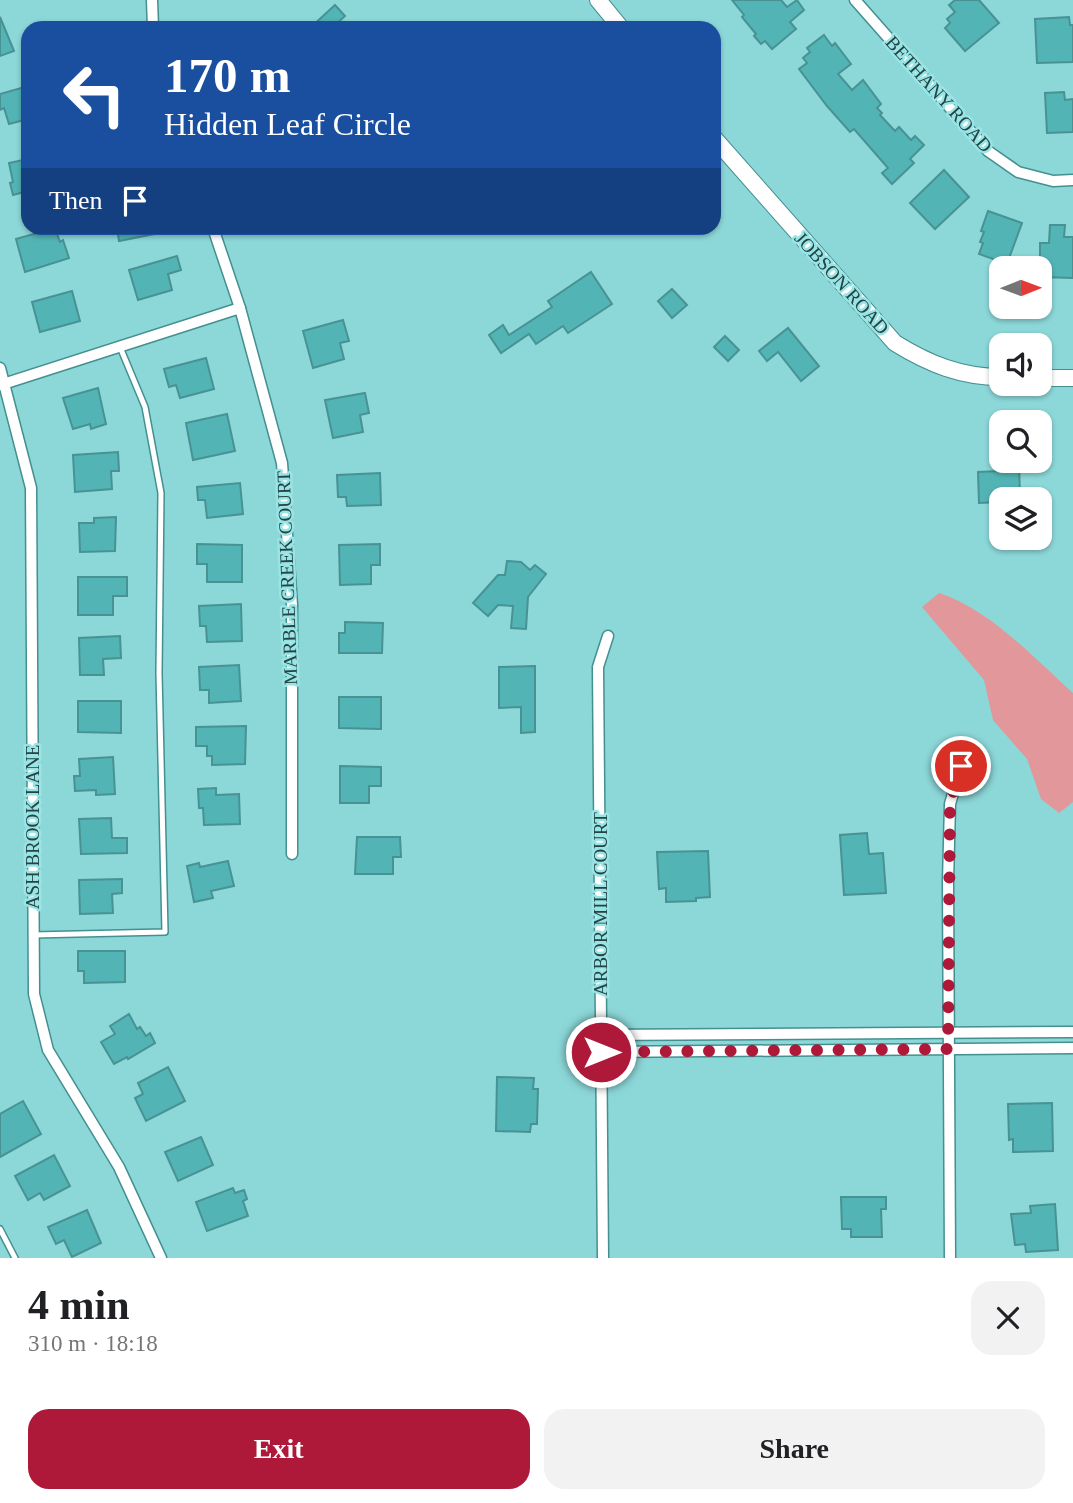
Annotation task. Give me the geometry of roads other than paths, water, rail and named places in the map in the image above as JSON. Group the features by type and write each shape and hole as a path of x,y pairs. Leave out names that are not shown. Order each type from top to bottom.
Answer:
{"street":[{"path":"152,0 153,21"},
{"path":"598,0 615,21"},
{"name":"BETHANY ROAD","path":"855,0 988,151 1018,173 1054,181 1073,180"},
{"name":"JOBSON ROAD","path":"721,146 895,343 946,369 976,377 989,377"},
{"name":"MARBLE CREEK COURT","path":"215,235 240,308 282,463 292,605 292,854"},
{"path":"2,384 240,308"},
{"name":"ASH BROOK LANE","path":"0,368 31,488 34,994 48,1050 120,1167 161,1258"},
{"path":"1052,378 1073,377"},
{"name":"ARBOR MILL COURT","path":"603,1258 598,667 608,636"},
{"path":"950,1258 950,804 961,766"},
{"path":"601,1035 1073,1032"},
{"path":"601,1052 1073,1048"}],"lane":[{"path":"33,936 165,932 159,673 161,493 145,407 120,347"},
{"path":"0,1229 15,1258"}]}
